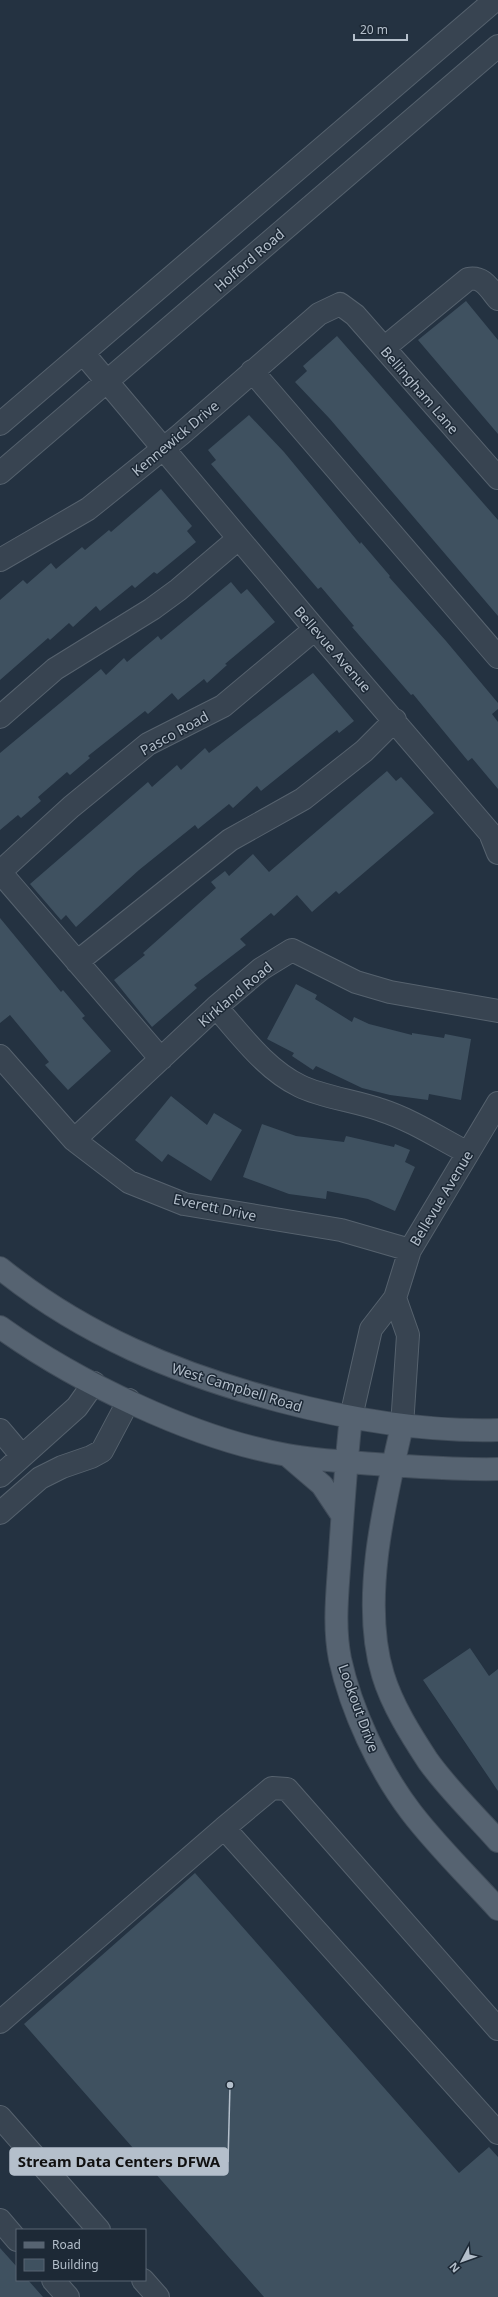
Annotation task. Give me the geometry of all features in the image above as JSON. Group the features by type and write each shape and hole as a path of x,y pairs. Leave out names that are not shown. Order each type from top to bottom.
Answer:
{"main road":[{"name":"West Campbell Road","path":"0,1268 43,1300 78,1321 128,1348 164,1365 257,1395 317,1411 402,1426 454,1431 498,1430"},
{"path":"0,1327 94,1384 199,1431 287,1455 346,1462 448,1469 498,1469"},
{"name":"Lookout Drive","path":"351,1417 342,1515 336,1621 340,1659 362,1723 377,1757 412,1813 498,1909"},
{"path":"402,1426 393,1465 379,1546 374,1622 376,1651 383,1676 394,1704 429,1762 498,1841"},
{"path":"287,1455 322,1485 342,1515"}],"street":[{"path":"0,424 495,0"},
{"name":"Holford Road","path":"0,473 498,46"},
{"path":"384,348 468,279 476,277 481,279 498,299"},
{"name":"Bellingham Lane","path":"340,304 355,315 498,478"},
{"name":"Kennewick Drive","path":"0,560 88,508 162,449 319,314 340,304"},
{"name":"Bellevue Avenue","path":"83,353 314,629 494,830 498,853"},
{"path":"252,371 498,657"},
{"path":"0,717 55,670 152,609 178,590 238,539"},
{"name":"Pasco Road","path":"0,872 71,807 148,744 224,706 314,629"},
{"path":"77,962 230,840 303,799 364,751 395,720"},
{"path":"0,872 161,1059"},
{"name":"Kirkland Road","path":"74,1140 216,1007 261,969 292,950 356,982 390,992 498,1011"},
{"path":"216,1007 262,1058 278,1072 300,1086 380,1109 403,1118 468,1153"},
{"name":"Everett Drive","path":"0,1056 74,1140 129,1182 184,1204 341,1230 410,1250"},
{"name":"Bellevue Avenue","path":"351,1417 371,1329 395,1298 410,1250 498,1103"},
{"path":"395,1298 408,1335 402,1426"},
{"path":"0,1476 77,1407 94,1384"},
{"path":"0,1512 40,1478 62,1467 91,1458 102,1451 129,1400"},
{"path":"0,1430 22,1456"},
{"path":"0,2022 272,1788 287,1788 498,2029"},
{"path":"224,1828 494,2121"},
{"path":"0,2117 98,2229"},
{"path":"0,2220 16,2239"},
{"path":"54,2281 68,2297"},
{"path":"144,2281 158,2297"}],"building":[{"path":"466,301 498,340 498,434 418,340"},
{"path":"337,336 498,520 498,616 330,419 295,382 307,371 303,366"},
{"path":"249,415 284,452 360,544 361,542 390,576 389,577 446,641 498,703 498,709 492,714 498,722 498,789 472,758 468,761 413,694 411,695 352,627 354,626 321,587 318,589 211,464 216,460 208,450"},
{"path":"161,489 192,526 187,531 196,542 157,574 154,572 135,588 132,585 100,611 96,606 73,627 69,623 50,640 48,638 0,680 0,600 23,580 27,584 51,563 56,569 82,547 85,550 109,530 111,532"},
{"path":"231,582 241,594 247,589 275,622 225,664 227,665 207,683 204,679 178,700 172,693 148,714 145,711 88,756 90,758 70,775 67,772 38,797 41,801 21,818 18,815 0,830 0,753 101,669 106,675 124,658 127,662 158,636 161,640"},
{"path":"313,673 354,721 339,733 337,730 261,791 257,786 233,808 229,804 198,829 195,825 139,870 76,927 66,915 61,920 30,884 148,782 152,787 177,765 181,770 205,748 209,753"},
{"path":"387,771 396,781 401,777 434,813 339,894 336,891 312,912 297,895 274,916 271,913 240,939 246,945 194,985 197,988 152,1027 114,980 145,955 143,953 216,888 211,882 225,871 229,876 253,854 269,872"},
{"path":"0,918 61,992 63,990 85,1016 82,1018 111,1051 68,1090 45,1065 49,1062 10,1015 0,1023"},
{"path":"296,984 317,995 315,999 352,1022 354,1017 369,1024 412,1035 412,1033 444,1038 445,1034 471,1039 461,1100 429,1094 428,1100 390,1095 362,1088 316,1066 313,1070 292,1056 294,1053 267,1039"},
{"path":"171,1096 207,1125 214,1113 242,1130 211,1181 168,1154 162,1162 135,1140"},
{"path":"262,1124 296,1136 344,1142 346,1136 394,1147 395,1144 410,1150 405,1162 415,1167 395,1211 368,1199 327,1191 326,1199 289,1194 243,1177"},
{"path":"470,1648 489,1676 498,1669 498,1791 423,1680"},
{"path":"195,1873 459,2173 489,2147 498,2157 498,2297 264,2297 24,2024"},
{"path":"0,2248 16,2266 16,2281 29,2281 43,2297 0,2297"}],"place":[{"name":"Stream Data Centers DFWA","path":"230,2085"}]}
